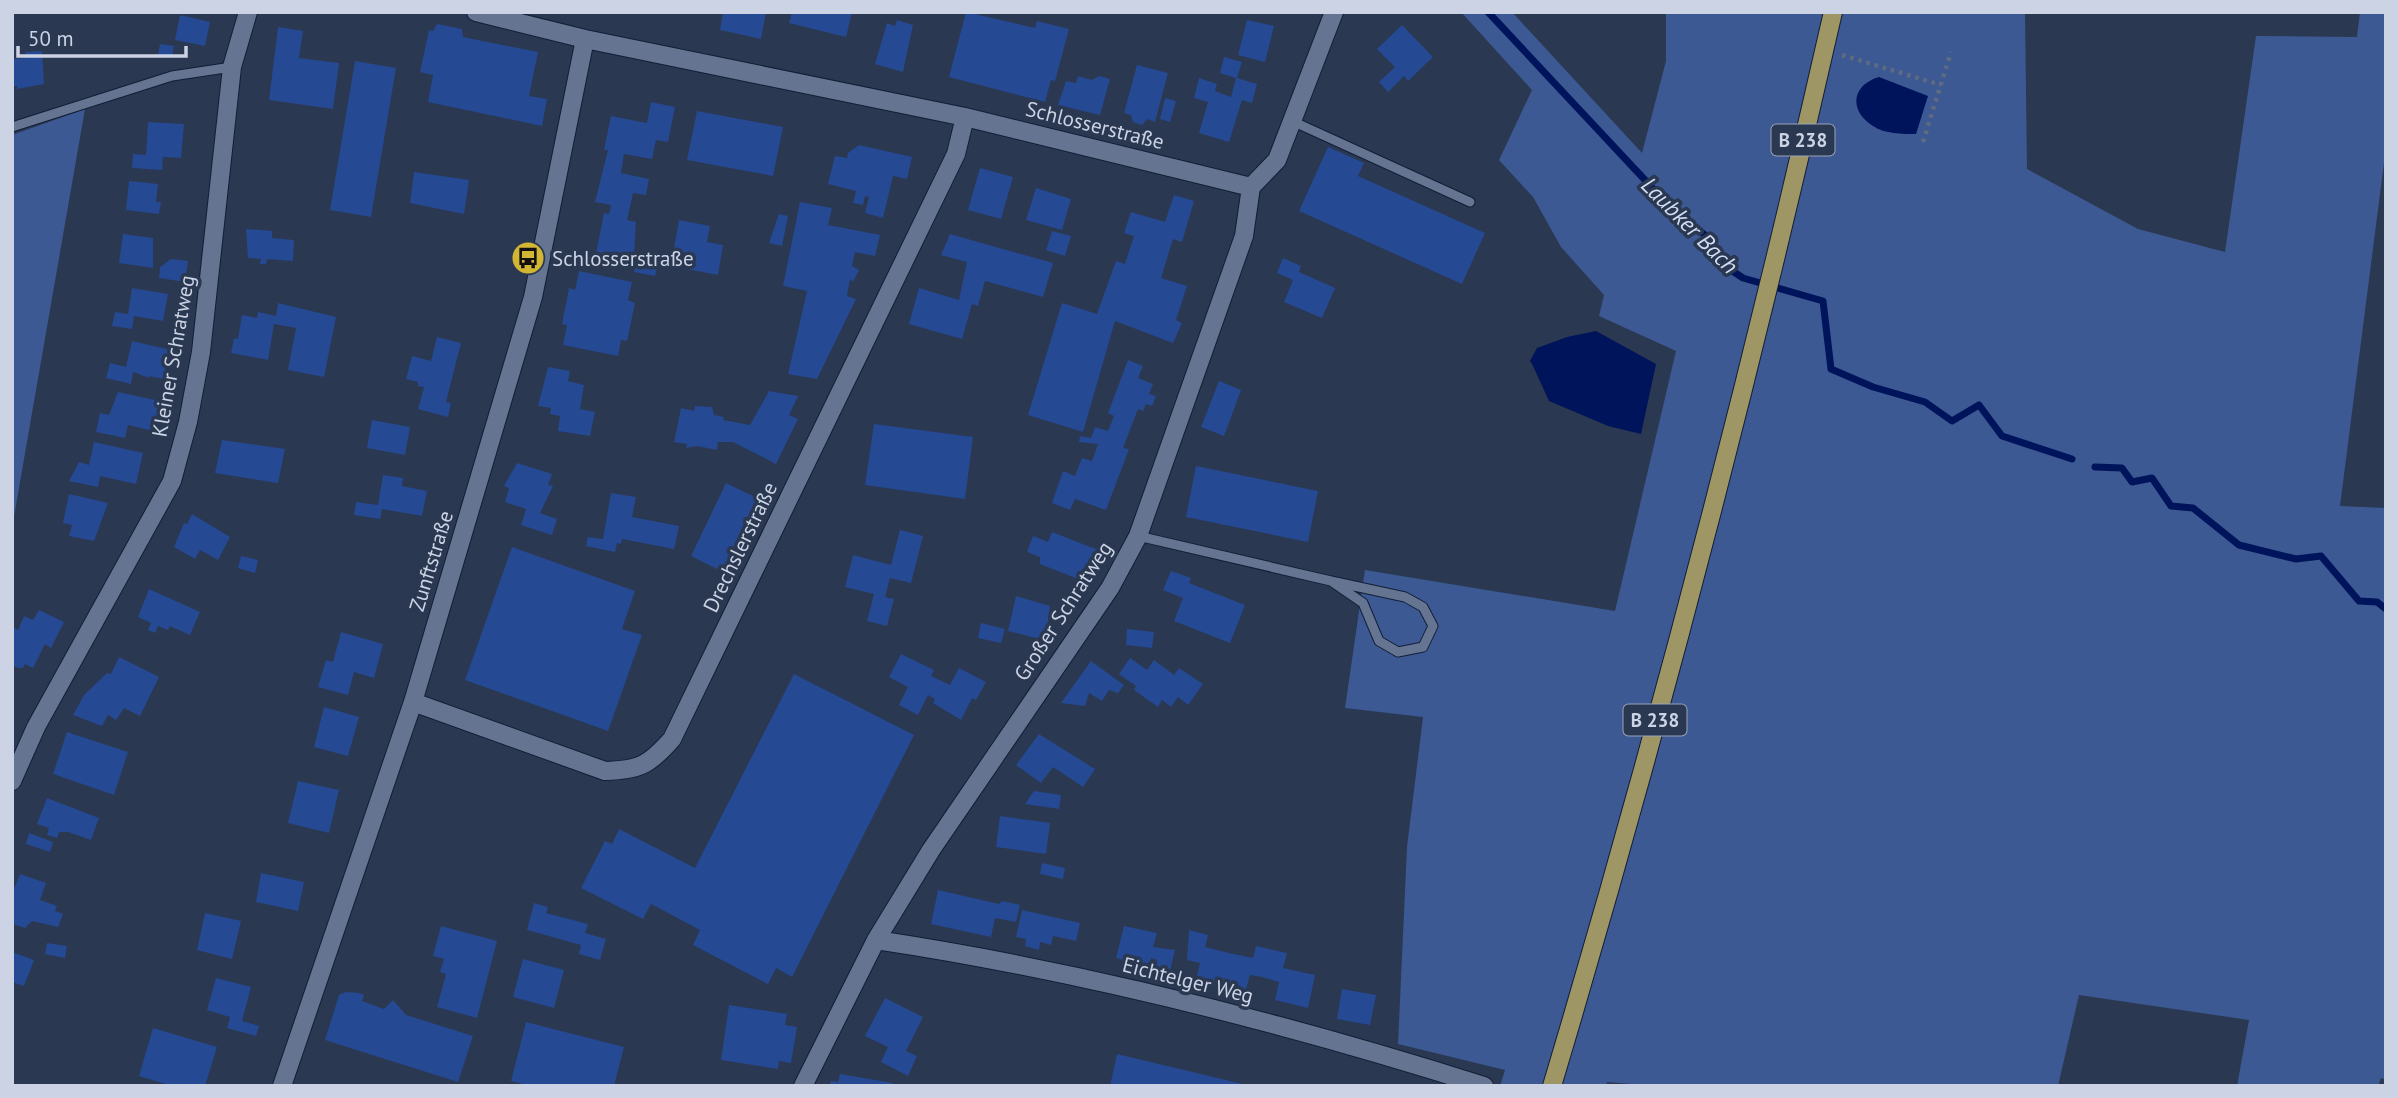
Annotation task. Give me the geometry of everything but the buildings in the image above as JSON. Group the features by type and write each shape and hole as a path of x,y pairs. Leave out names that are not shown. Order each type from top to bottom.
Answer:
{"main road":[{"name":"B 238","path":"1552,1086 1684,619 1773,268 1833,12"}],"street":[{"name":"Kleiner Schratweg","path":"12,781 36,727 172,481 188,422 201,352 232,67 248,12"},
{"name":"Schlosserstraße","path":"476,12 585,39 965,117 1251,187"},
{"path":"1251,187 1277,160 1334,12"},
{"name":"Zunftstraße","path":"282,1086 413,702 533,297 585,39"},
{"name":"Drechslerstraße","path":"413,702 605,771 634,770 654,759 672,739 950,166 965,117"},
{"name":"Großer Schratweg","path":"803,1086 876,940 931,850 1110,588 1138,536 1244,236 1251,187"},
{"name":"Eichtelger Weg","path":"876,940 942,950 1166,996 1383,1054 1483,1086"}],"lane":[{"path":"12,127 172,76 232,67"},
{"path":"1292,121 1470,202"},
{"path":"1138,536 1405,597 1423,607 1433,626 1423,647 1398,652 1379,641 1363,603 1331,581"}],"path":[{"path":"1824,50 1941,85"},
{"path":"1923,142 1951,52"}],"shaded area":[{"path":"1461,12 1512,12 1642,153 1666,61 1666,12 2025,12 2027,169 2138,229 2225,252 2256,36 2357,37 2360,12 2386,12 2386,147 2340,506 2386,508 2386,1080 2381,1078 2378,1086 2237,1086 2249,1020 2079,995 2058,1086 1655,1086 1607,1082 1606,1086 1500,1086 1505,1070 1398,1044 1407,847 1423,717 1345,708 1365,570 1615,611 1676,351 1599,316 1604,295 1561,247 1533,197 1499,160 1532,90"},
{"path":"1879,77 1928,96 1916,134 1883,131 1865,120 1860,113 1856,98 1859,92 1863,86"},
{"path":"85,109 12,528 12,135"},
{"path":"1596,331 1656,364 1641,434 1608,426 1549,401 1530,361 1537,348 1567,337"}],"waterway":[{"name":"Laubker Bach","path":"1488,12 1674,211 1705,235 1728,268 1743,278 1823,301 1831,369 1873,387 1925,402 1952,421 1979,405 2002,436 2072,459"},
{"name":"Laubker Bach","path":"2095,467 2122,468 2132,482 2152,478 2171,506 2193,508 2239,545 2296,559 2321,556 2359,601 2377,602 2386,609"}],"place":[{"name":"Schlosserstraße","path":"528,258"}]}
